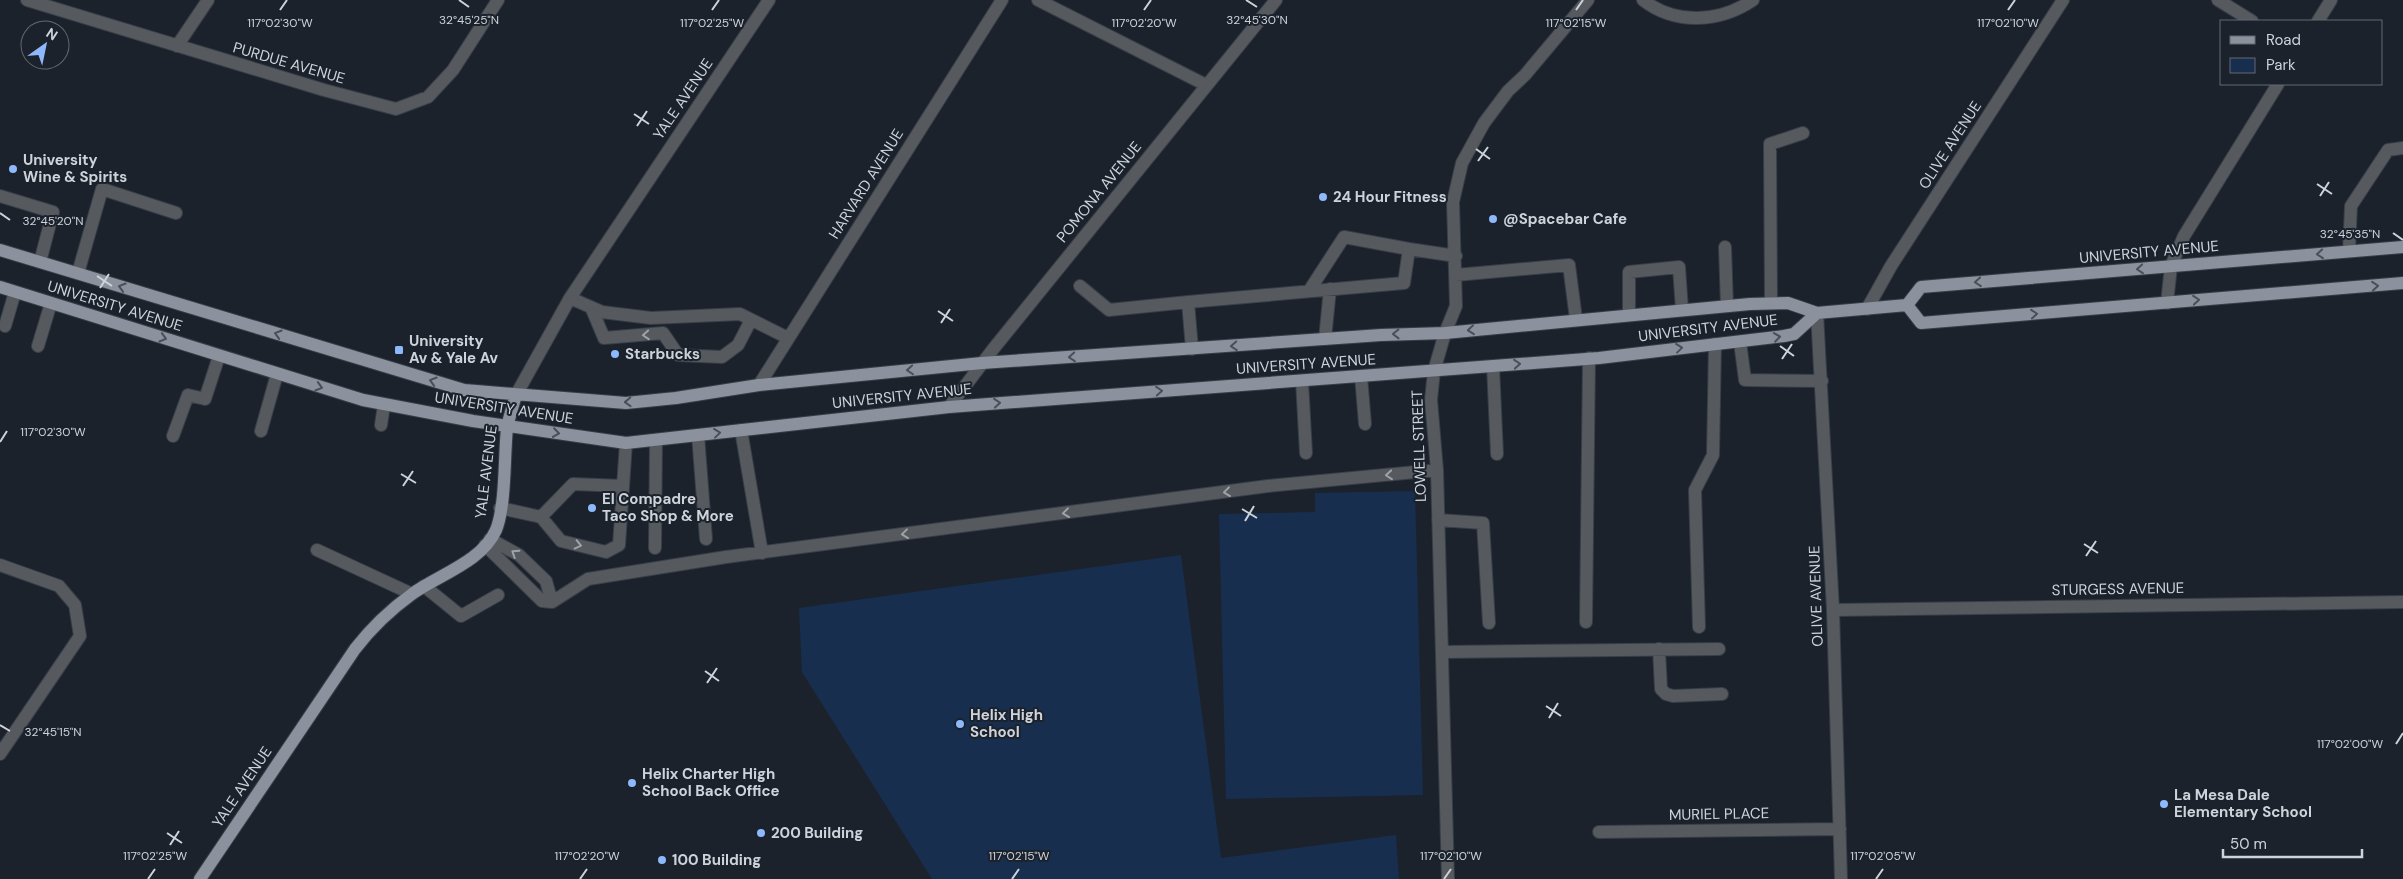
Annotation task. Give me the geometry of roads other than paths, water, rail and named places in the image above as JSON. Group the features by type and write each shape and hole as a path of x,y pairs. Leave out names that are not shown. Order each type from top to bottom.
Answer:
{"main road":[{"name":"UNIVERSITY AVENUE","path":"0,250 464,390 626,402 676,398 759,385 982,364 1325,339 1445,333 1576,319 1771,302 1788,303 1817,313 1867,309 1907,305 1921,287 2403,247"},
{"path":"1907,305 1921,323 2403,283"},
{"name":"UNIVERSITY AVENUE","path":"0,287 277,374 384,405 626,444 949,408 1434,371 1589,358 1740,342 1794,334 1817,313"},
{"name":"YALE AVENUE","path":"200,879 355,648 378,620 424,586 470,559 488,542 496,530 508,426 516,395"}],"street":[{"name":"PURDUE AVENUE","path":"27,0 324,90 396,109 428,96 453,70 498,0"},
{"path":"177,46 208,0"},
{"name":"YALE AVENUE","path":"516,395 570,298 769,0"},
{"name":"HARVARD AVENUE","path":"759,385 1002,0"},
{"path":"1038,0 1206,85"},
{"name":"POMONA AVENUE","path":"949,408 982,364 1276,0"},
{"name":"LOWELL STREET","path":"1448,879 1437,470 1431,400 1434,371 1445,333 1456,306 1453,202 1462,163 1484,123 1508,91 1525,75 1588,0"},
{"path":"1643,0 1665,13 1702,18 1730,12 1752,0"},
{"name":"OLIVE AVENUE","path":"1867,309 1891,266 2063,0"},
{"path":"2218,0 2250,20"},
{"path":"2319,20 2331,0"},
{"path":"2167,303 2171,266 2184,236 2277,85"},
{"path":"1771,302 1770,144 1803,133"},
{"path":"2349,251 2352,206 2388,150 2403,148"},
{"path":"78,274 102,190 176,213"},
{"path":"0,196 53,212 40,262"},
{"path":"1309,291 1344,237 1456,256"},
{"path":"1725,247 1727,306"},
{"path":"1080,286 1110,310 1404,282 1409,249"},
{"path":"1456,275 1569,265 1576,319"},
{"path":"1629,314 1629,272 1679,267 1682,310"},
{"path":"1325,339 1330,289"},
{"path":"5,326 15,292"},
{"path":"570,298 602,312 651,318 740,314 788,338"},
{"path":"1188,302 1192,349"},
{"path":"38,346 51,303"},
{"path":"591,307 604,338 664,333 678,355 722,356 738,345 751,320"},
{"name":"OLIVE AVENUE","path":"1817,313 1833,610 1841,879"},
{"path":"1740,342 1745,380 1822,381"},
{"path":"1699,627 1695,490 1713,455 1715,344"},
{"path":"173,436 188,395 205,400 219,356"},
{"path":"1586,622 1589,358"},
{"path":"1493,366 1497,454"},
{"path":"261,431 277,374"},
{"path":"1361,376 1365,424"},
{"path":"1302,381 1306,453"},
{"path":"381,425 384,405"},
{"path":"741,430 762,553"},
{"path":"698,435 706,539"},
{"path":"655,548 656,440"},
{"path":"500,508 541,516 561,541 606,552 619,545 626,444"},
{"path":"488,542 542,601 552,602 588,579 762,553 1268,486 1437,470"},
{"path":"541,516 573,484 623,486"},
{"path":"1438,520 1483,523 1489,623"},
{"path":"317,550 412,594"},
{"path":"0,565 58,586 75,605 80,636 0,754"},
{"path":"424,586 461,616 498,595"},
{"name":"STURGESS AVENUE","path":"1833,610 2403,602"},
{"path":"1660,649 1661,689 1666,694 1673,696 1722,694"},
{"path":"1442,652 1719,649"},
{"name":"MURIEL PLACE","path":"1599,832 1840,829"}],"place":[{"name":"University Wine & Spirits","path":"13,169"},
{"name":"24 Hour Fitness","path":"1323,197"},
{"name":"@Spacebar Cafe","path":"1493,219"},
{"name":"University Av & Yale Av","path":"399,350"},
{"name":"Starbucks","path":"615,354"},
{"name":"El Compadre Taco Shop & More","path":"592,508"},
{"name":"Helix High School","path":"960,724"},
{"name":"Helix Charter High School Back Office","path":"632,783"},
{"name":"La Mesa Dale Elementary School","path":"2164,804"},
{"name":"200 Building","path":"761,833"},
{"name":"100 Building","path":"662,860"}]}
